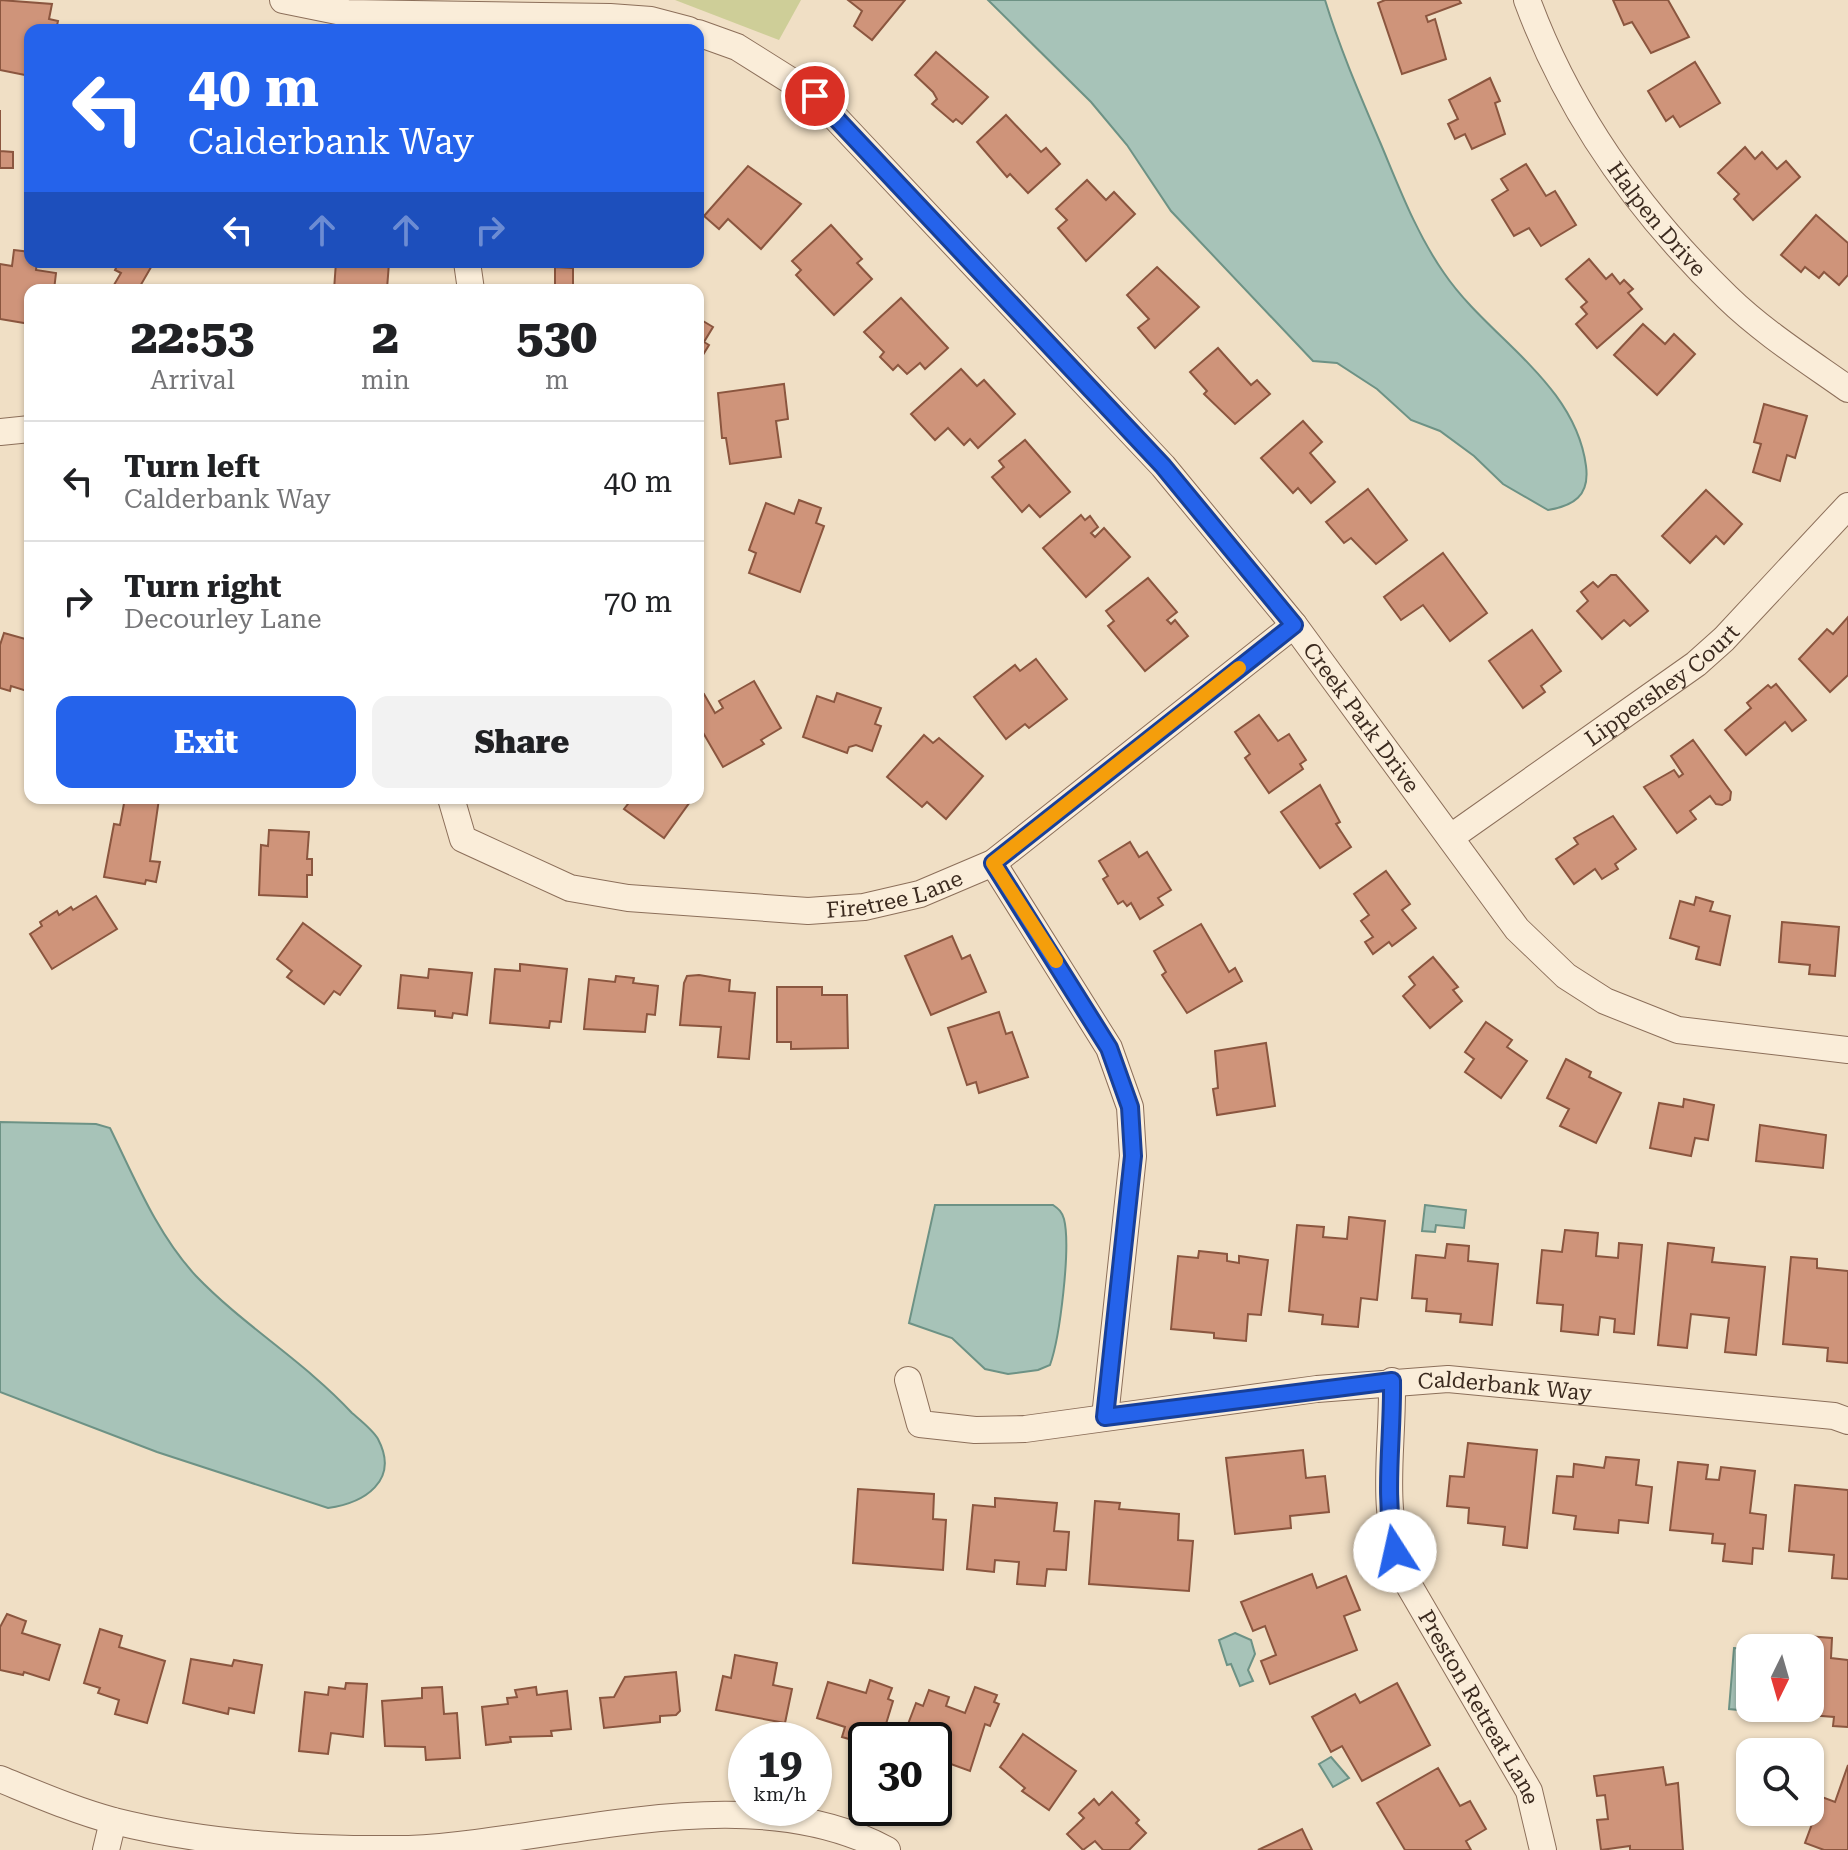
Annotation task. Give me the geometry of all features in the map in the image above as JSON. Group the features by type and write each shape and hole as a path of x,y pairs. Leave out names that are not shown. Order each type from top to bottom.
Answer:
{"street":[{"path":"283,0 347,13 637,19 661,24"},
{"name":"Halpen Drive","path":"1527,0 1567,90 1595,139 1637,197 1729,299 1848,389"},
{"name":"Creek Park Drive","path":"704,35 737,47 815,96 1163,466 1294,625 1517,929 1566,976 1605,1001 1678,1030 1848,1050"},
{"path":"0,432 24,430"},
{"name":"Lippershey Court","path":"1451,837 1696,664 1724,639 1848,506"},
{"name":"Firetree Lane","path":"453,804 463,839 570,888 628,898 808,911 864,907 920,894 993,863 1294,625"},
{"path":"993,863 1109,1048 1130,1107 1133,1156 1105,1417"},
{"name":"Calderbank Way","path":"908,1380 920,1424 1025,1429 1392,1381 1448,1379 1834,1416 1848,1421"},
{"name":"Preston Retreat Lane","path":"1392,1381 1387,1477 1388,1521 1395,1551 1407,1582 1529,1791 1543,1850"},
{"path":"0,1779 113,1821 224,1841 326,1850 465,1844 704,1814 746,1813 834,1827 887,1850"},
{"path":"106,1850 113,1821"}],"green space":[{"path":"675,0 801,0 779,40"}],"shaded area":[{"path":"988,0 1325,0 1394,176 1434,258 1462,297 1548,385 1579,436 1587,476 1578,498 1565,506 1548,510 1503,484 1474,456 1440,431 1411,420 1377,389 1337,363 1313,361 1171,211 1127,145 1091,102"},
{"path":"0,1122 96,1124 110,1128 158,1224 182,1260 215,1294 315,1377 376,1436 384,1454 385,1467 375,1487 354,1501 328,1508 157,1452 0,1392"},
{"path":"935,1205 1053,1205 1061,1213 1066,1232 1065,1270 1050,1365 1008,1374 985,1369 952,1338 909,1323"},
{"path":"1425,1205 1466,1210 1464,1228 1436,1225 1435,1232 1422,1231"},
{"path":"1235,1633 1251,1640 1255,1654 1248,1670 1253,1681 1240,1686 1231,1664 1227,1665 1219,1640"},
{"path":"1734,1648 1736,1710 1729,1709"},
{"path":"1331,1757 1349,1778 1333,1787 1319,1764"}],"building":[{"path":"0,0 52,4 49,19 58,21 57,24 24,24 24,75 0,70"},
{"path":"848,0 905,0 872,40 854,26 862,11"},
{"path":"1385,0 1459,0 1461,3 1426,16 1428,22 1435,19 1446,59 1402,74 1378,3"},
{"path":"1613,0 1668,0 1689,37 1651,53 1632,22 1624,25"},
{"path":"936,52 988,97 962,124 956,119 953,122 932,104 937,99 933,92 915,75"},
{"path":"1695,62 1720,103 1680,127 1673,116 1666,121 1648,91"},
{"path":"1490,78 1500,101 1495,103 1505,134 1472,149 1465,134 1455,139 1448,124 1458,119 1449,100"},
{"path":"1006,115 1041,152 1046,148 1060,164 1028,193 1010,174 1007,177 977,142"},
{"path":"1745,147 1755,159 1762,152 1777,169 1786,161 1800,177 1753,220 1734,199 1739,194 1718,173"},
{"path":"0,151 13,152 13,168 0,168"},
{"path":"1526,164 1546,196 1555,191 1576,225 1541,246 1529,228 1514,236 1492,200 1508,190 1501,179"},
{"path":"748,166 801,204 761,249 728,219 719,229 704,216"},
{"path":"1087,180 1106,200 1114,192 1135,214 1086,261 1058,228 1067,220 1056,209"},
{"path":"1816,215 1848,243 1848,275 1839,285 1824,272 1819,278 1805,267 1801,272 1781,255"},
{"path":"831,225 862,259 857,263 872,279 834,315 796,275 801,270 792,261"},
{"path":"14,250 24,251 24,268 56,273 55,284 24,284 24,323 0,319 0,264 12,266"},
{"path":"1589,259 1606,279 1612,274 1620,284 1624,280 1633,289 1628,293 1642,309 1597,348 1576,324 1587,314 1581,307 1587,302 1566,279"},
{"path":"1157,267 1199,307 1155,348 1138,328 1149,319 1127,295"},
{"path":"151,268 141,284 115,284 121,273 115,270"},
{"path":"336,268 389,268 387,284 334,284"},
{"path":"555,268 573,268 573,284 555,284"},
{"path":"901,298 948,348 925,369 920,363 907,374 898,365 893,370 880,357 884,352 864,332"},
{"path":"704,322 713,327 704,342"},
{"path":"1643,324 1665,344 1674,334 1695,354 1657,395 1614,355"},
{"path":"1218,348 1251,385 1257,380 1270,394 1235,424 1204,394 1207,391 1190,372"},
{"path":"961,369 977,386 984,380 1015,414 978,448 970,439 964,445 948,428 935,440 911,414"},
{"path":"784,384 788,419 776,421 781,457 730,464 726,438 722,438 718,393"},
{"path":"1764,404 1807,416 1795,458 1787,455 1780,481 1753,472 1761,444 1754,442"},
{"path":"1303,421 1322,442 1310,453 1335,482 1311,503 1298,488 1293,493 1261,458"},
{"path":"1025,440 1070,492 1040,517 1029,505 1022,512 992,477 1004,467 999,461"},
{"path":"1368,489 1407,540 1376,564 1351,538 1344,543 1326,522"},
{"path":"1706,490 1742,524 1724,544 1716,536 1690,563 1662,536"},
{"path":"799,500 821,508 816,523 824,526 800,592 749,573 756,553 749,550 766,503 794,514"},
{"path":"1081,515 1085,520 1090,516 1098,527 1091,533 1095,537 1104,528 1130,557 1086,597 1043,548"},
{"path":"1443,553 1487,613 1450,641 1423,605 1401,620 1384,597"},
{"path":"1611,575 1616,575 1648,611 1630,626 1624,620 1602,639 1577,611 1588,601 1581,592 1593,582 1598,587"},
{"path":"1148,578 1177,612 1167,620 1171,624 1175,620 1188,636 1145,671 1108,626 1114,621 1106,611"},
{"path":"1848,617 1848,675 1830,692 1799,659 1827,629 1833,634"},
{"path":"1532,630 1561,671 1541,686 1545,692 1523,708 1489,661"},
{"path":"4,633 24,639 24,690 11,686 10,691 0,688 0,645"},
{"path":"1036,659 1067,699 1029,728 1025,724 1006,739 974,697 1015,665 1020,671"},
{"path":"754,681 781,728 761,740 764,744 723,767 704,734 704,694 715,713 723,708 719,701"},
{"path":"1776,684 1806,720 1792,731 1785,722 1746,755 1725,730 1751,708 1747,703 1768,685 1771,688"},
{"path":"837,693 881,708 875,724 881,726 872,751 856,745 849,747 847,753 803,737 817,696 834,702"},
{"path":"1259,715 1278,741 1289,734 1306,760 1300,764 1303,769 1269,793 1245,758 1250,754 1235,732"},
{"path":"924,735 933,743 939,738 983,776 946,819 927,802 922,807 887,777"},
{"path":"1693,740 1731,792 1730,800 1722,805 1716,804 1710,796 1690,811 1696,819 1677,833 1644,787 1674,770 1679,777 1683,774 1671,756"},
{"path":"1320,785 1340,822 1336,824 1351,847 1320,868 1281,812"},
{"path":"124,804 158,804 150,861 160,862 156,882 146,880 145,884 104,877 114,824 120,825"},
{"path":"628,804 688,804 664,838 624,809"},
{"path":"1613,816 1636,849 1615,864 1618,869 1602,879 1595,869 1574,884 1556,859 1578,844 1574,838"},
{"path":"269,830 309,832 307,859 312,859 312,875 307,875 307,897 259,895 261,845 268,846"},
{"path":"1130,842 1139,857 1147,852 1171,890 1158,898 1163,905 1140,919 1131,903 1127,906 1123,901 1118,904 1103,879 1108,876 1099,861"},
{"path":"1386,871 1410,904 1402,910 1416,928 1392,946 1389,942 1373,954 1365,942 1373,937 1361,921 1369,915 1354,894"},
{"path":"96,896 117,929 52,969 30,934 42,926 40,922 57,911 59,915 71,907 73,910"},
{"path":"1696,897 1713,902 1710,911 1730,916 1720,965 1696,959 1699,947 1670,938 1680,901 1694,905"},
{"path":"1782,922 1839,927 1835,976 1809,974 1810,965 1779,962"},
{"path":"303,923 361,966 340,995 334,991 324,1004 287,977 292,971 277,959"},
{"path":"1201,924 1229,972 1235,968 1242,981 1187,1013 1162,975 1166,972 1154,951"},
{"path":"952,936 962,959 970,955 986,992 931,1015 905,956"},
{"path":"1433,957 1458,987 1453,990 1462,1001 1430,1028 1403,996 1415,985 1409,977"},
{"path":"520,964 567,969 561,1022 550,1021 549,1028 490,1023 495,969 520,971"},
{"path":"429,969 472,973 467,1015 453,1013 452,1018 435,1016 435,1011 398,1008 401,975 428,978"},
{"path":"616,976 634,978 633,983 658,986 655,1015 647,1014 645,1032 584,1029 589,979 615,982"},
{"path":"687,976 730,980 729,991 755,993 749,1059 718,1057 721,1027 680,1025 684,983"},
{"path":"777,987 822,987 822,995 847,995 848,1048 791,1049 791,1042 777,1042"},
{"path":"999,1012 1006,1034 1012,1032 1028,1077 979,1093 976,1082 967,1085 948,1028"},
{"path":"1486,1022 1512,1040 1507,1047 1527,1061 1501,1098 1465,1072 1474,1059 1465,1052"},
{"path":"1266,1043 1275,1106 1217,1115 1213,1089 1218,1088 1215,1051"},
{"path":"1566,1059 1591,1072 1589,1077 1621,1093 1596,1143 1560,1126 1569,1109 1547,1098"},
{"path":"1684,1099 1714,1105 1708,1140 1695,1138 1691,1156 1650,1148 1659,1103 1683,1107"},
{"path":"1760,1125 1826,1135 1823,1168 1756,1161"},
{"path":"1349,1217 1385,1221 1377,1300 1361,1298 1358,1327 1322,1324 1323,1315 1289,1311 1297,1225 1324,1227 1323,1237 1347,1239"},
{"path":"1565,1230 1598,1233 1596,1256 1618,1258 1619,1243 1642,1245 1634,1334 1614,1332 1615,1319 1600,1317 1598,1335 1561,1331 1563,1305 1537,1303 1542,1250 1562,1252"},
{"path":"1668,1243 1714,1248 1712,1262 1765,1267 1756,1355 1725,1352 1729,1318 1691,1314 1687,1348 1658,1345"},
{"path":"1447,1244 1469,1246 1468,1261 1498,1264 1492,1325 1460,1322 1461,1314 1426,1311 1427,1299 1412,1298 1416,1255 1445,1258"},
{"path":"1199,1251 1227,1254 1227,1261 1239,1263 1239,1256 1268,1260 1261,1315 1248,1314 1246,1341 1214,1338 1214,1333 1171,1329 1178,1256 1198,1258"},
{"path":"1791,1257 1817,1259 1817,1268 1848,1271 1848,1363 1827,1361 1828,1348 1783,1344"},
{"path":"1468,1443 1537,1450 1527,1548 1503,1545 1505,1527 1468,1523 1469,1508 1447,1506 1450,1476 1464,1477"},
{"path":"1303,1450 1306,1478 1325,1476 1329,1512 1290,1516 1291,1528 1235,1534 1226,1458"},
{"path":"1606,1457 1639,1460 1636,1485 1652,1487 1648,1523 1619,1520 1618,1533 1574,1529 1576,1516 1553,1513 1557,1476 1573,1477 1574,1464 1604,1468"},
{"path":"1678,1462 1708,1465 1706,1479 1719,1480 1721,1467 1755,1471 1750,1513 1766,1515 1763,1549 1753,1548 1752,1564 1723,1561 1725,1544 1712,1543 1713,1534 1670,1530"},
{"path":"1795,1485 1848,1490 1848,1579 1832,1578 1834,1555 1789,1551"},
{"path":"858,1489 934,1494 933,1519 946,1520 943,1570 853,1563"},
{"path":"995,1498 1057,1503 1054,1531 1069,1532 1066,1570 1047,1569 1045,1586 1017,1584 1019,1562 995,1560 994,1572 967,1569 973,1505 995,1507"},
{"path":"1095,1501 1120,1503 1119,1509 1179,1514 1178,1540 1193,1541 1189,1591 1089,1584"},
{"path":"1312,1574 1317,1588 1346,1576 1360,1610 1344,1616 1357,1650 1270,1684 1261,1661 1276,1655 1265,1626 1253,1631 1241,1602"},
{"path":"7,1614 26,1621 22,1633 60,1645 49,1680 24,1672 23,1675 0,1670 0,1627"},
{"path":"100,1629 122,1636 119,1647 165,1661 147,1723 115,1714 119,1700 98,1693 100,1688 84,1683"},
{"path":"1824,1637 1832,1638 1831,1658 1848,1660 1848,1727 1833,1726 1834,1717 1824,1716"},
{"path":"735,1655 777,1663 773,1685 792,1689 785,1722 716,1710 723,1676 731,1678"},
{"path":"191,1659 232,1666 234,1660 262,1665 254,1713 229,1708 228,1714 183,1703"},
{"path":"676,1672 680,1711 676,1715 660,1716 660,1722 604,1728 600,1698 614,1697 625,1677"},
{"path":"870,1680 892,1688 888,1699 893,1701 887,1722 848,1722 848,1739 842,1737 845,1727 817,1718 828,1682 866,1693"},
{"path":"346,1683 367,1684 363,1737 331,1733 328,1754 299,1751 305,1692 328,1695 329,1687 345,1689"},
{"path":"1397,1683 1430,1745 1362,1781 1342,1746 1331,1752 1312,1717 1355,1694 1360,1703"},
{"path":"442,1687 444,1714 457,1713 460,1758 426,1760 425,1747 385,1746 382,1701 422,1698 422,1688"},
{"path":"536,1687 537,1695 567,1691 571,1729 551,1731 552,1736 510,1737 511,1742 486,1745 482,1707 508,1704 507,1698 517,1697 515,1690"},
{"path":"975,1687 997,1695 994,1702 999,1704 990,1726 985,1724 970,1771 952,1764 952,1722 909,1722 916,1703 923,1706 929,1690 949,1697 946,1706 965,1713"},
{"path":"1023,1734 1076,1771 1049,1810 1022,1791 1025,1788 1000,1767"},
{"path":"1848,1765 1848,1850 1824,1850 1805,1843 1811,1826 1824,1826 1824,1798 1835,1802"},
{"path":"1663,1767 1666,1785 1678,1783 1683,1850 1630,1850 1630,1846 1601,1850 1597,1820 1608,1819 1605,1795 1597,1796 1594,1776"},
{"path":"1438,1768 1460,1806 1470,1801 1486,1829 1466,1841 1471,1850 1405,1850 1377,1803"},
{"path":"1112,1792 1139,1820 1136,1823 1146,1833 1129,1850 1103,1850 1095,1841 1083,1850 1067,1834 1084,1818 1079,1813 1094,1799 1099,1805"},
{"path":"1302,1829 1312,1850 1258,1850"}],"slow traffic":[{"path":"1056,961 993,863 1239,668"}],"route":[{"path":"815,96 1163,466 1294,625 993,863 1109,1048 1122,1076 1130,1107 1133,1156 1105,1417 1392,1381 1393,1420 1387,1477 1388,1521 1395,1551"}]}
